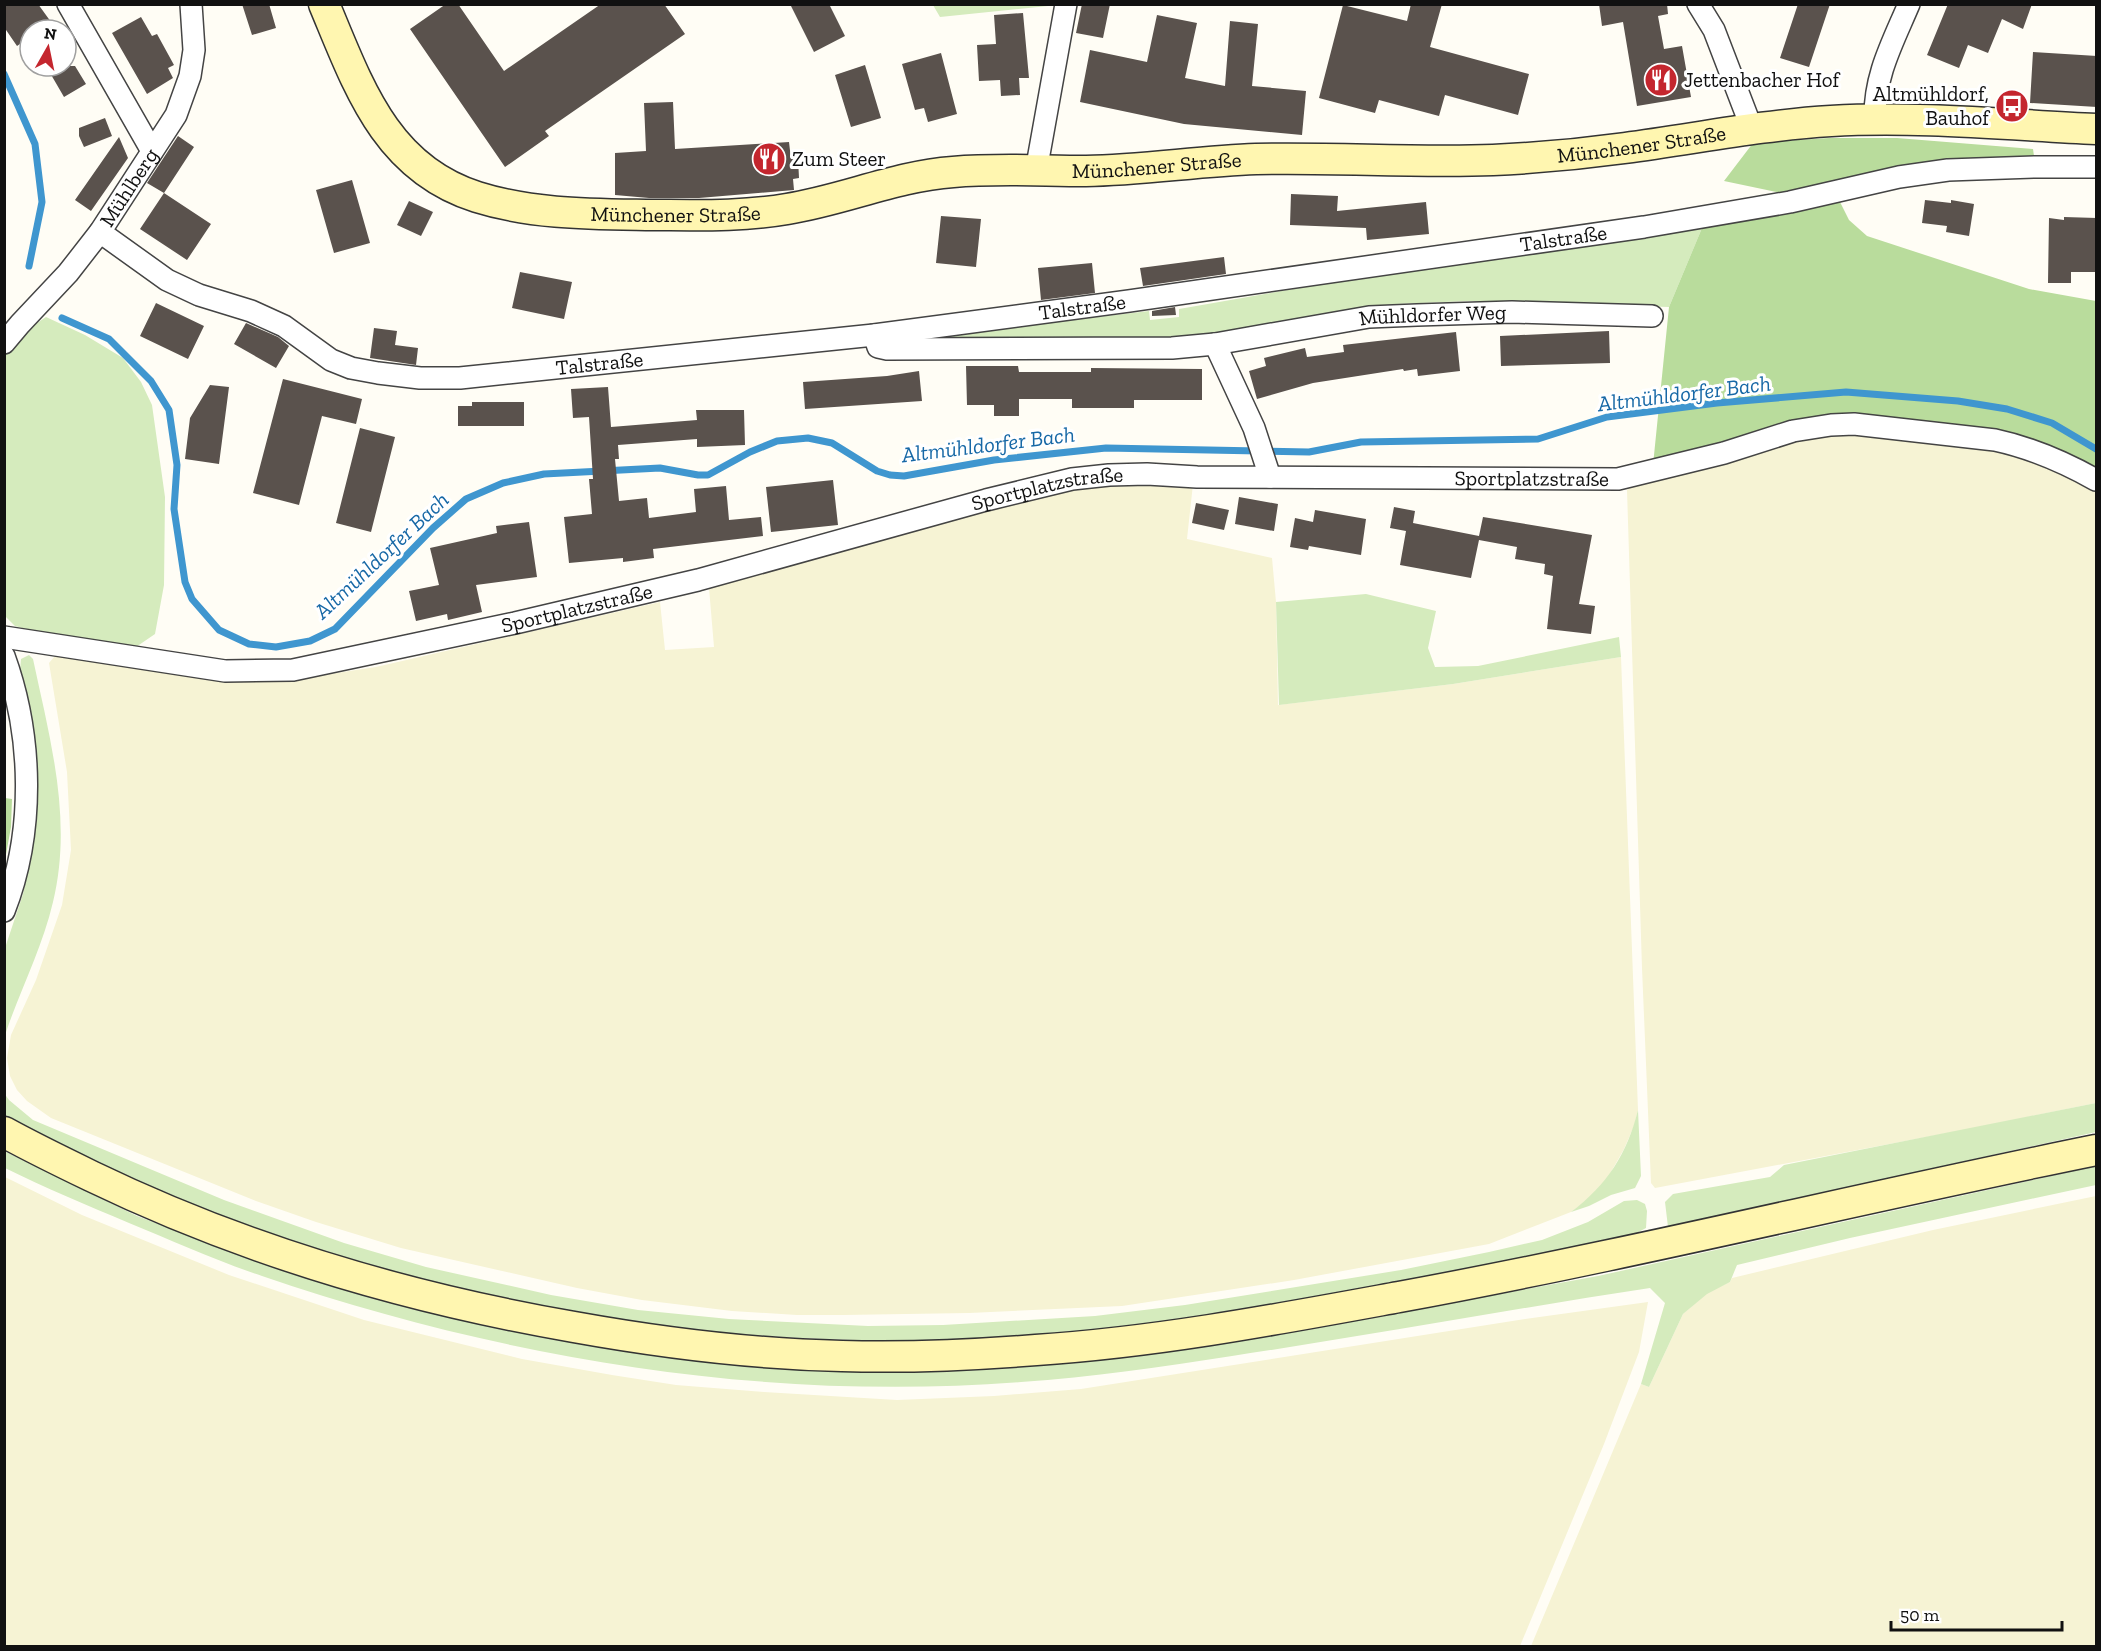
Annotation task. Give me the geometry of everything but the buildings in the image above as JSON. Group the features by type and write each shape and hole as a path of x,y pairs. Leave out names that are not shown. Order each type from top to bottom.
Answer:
{"main road":[{"name":"Münchener Straße","path":"324,4 354,76 370,107 391,138 417,166 432,177 479,198 544,210 594,214 718,215 789,209 918,175 984,170 1091,171 1252,160 1486,160 1543,157 1622,149 1752,129 1829,121 1875,120 2097,129"},
{"path":"4,1132 129,1194 212,1229 317,1265 425,1296 531,1320 632,1337 701,1347 845,1357 1040,1350 1137,1340 1313,1313 1627,1252 2097,1150"}],"street":[{"path":"69,4 152,151"},
{"name":"Mühlberg","path":"4,344 68,273 100,232 176,115 190,76 194,50 190,4"},
{"path":"1036,171 1066,4"},
{"path":"1698,4 1714,30 1752,129"},
{"path":"1875,120 1875,100 1880,73 1909,4"},
{"name":"Talstraße","path":"100,232 167,280 199,295 251,311 284,326 331,360 351,368 378,373 420,378 460,378 874,335 1153,298 1655,225 1790,202 1899,177 1948,170 2097,167"},
{"name":"Mühldorfer Weg","path":"874,335 878,347 887,349 1120,349 1215,344 1370,317 1474,312 1652,316"},
{"path":"1215,344 1254,428 1269,472"},
{"name":"Sportplatzstraße","path":"4,637 225,671 292,670 515,623 698,580 986,500 1072,479 1109,475 1147,474 1197,477 1269,472 1618,478 1724,453 1793,431 1854,424 1984,438 2016,444 2050,456 2097,480"},
{"path":"4,656 14,681 22,722 27,791 21,854 12,892 4,911"}],"shaded area":[{"path":"1864,433 1987,447 2027,457 2096,489 2096,1103 1655,1188 1651,1183 1642,968 1627,490 1632,485 1824,434"},
{"path":"1096,483 1193,484 1187,539 1272,558 1276,602 1278,705 1453,684 1621,657 1638,1110 1624,1149 1607,1179 1592,1197 1571,1212 1489,1244 1294,1280 1122,1306 969,1313 843,1315 732,1311 642,1300 577,1288 401,1248 316,1222 256,1201 51,1118 27,1101 17,1090 10,1076 7,1058 11,1035 36,980 62,905 71,850 67,772 49,663 55,656 66,654 181,675 243,682 290,680 376,667 660,602 665,650 714,647 709,588 1005,505"},
{"path":"5,1177 82,1215 229,1275 364,1320 522,1359 676,1385 764,1392 897,1400 1081,1389 1525,1319 1648,1302 1639,1352 1604,1444 1520,1646 5,1646"},
{"path":"2096,1196 2096,1646 1531,1646 1641,1384 1649,1387 1683,1314 1707,1293 1730,1282 1732,1278 1933,1230"}],"green space":[{"path":"933,5 1058,5 940,17"},
{"path":"1829,138 1897,138 2033,149 2034,156 2026,161 1791,195 1724,181 1753,143"},
{"path":"1840,202 1849,220 1867,236 2029,289 2096,301 2096,472 1904,421 1653,465 1669,307 1702,228"},
{"path":"1702,228 1669,307 1469,301 1396,304 1314,315 1220,334 1152,340 906,340 1149,311 1150,320 1179,317 1179,309 1379,274"},
{"path":"46,317 85,335 123,358 141,382 152,405 165,497 164,585 155,634 136,647 38,632 15,626 5,616 4,357 25,331"},
{"path":"1366,594 1436,611 1428,648 1435,667 1478,666 1619,637 1621,657 1453,684 1279,705 1276,602"},
{"path":"29,655 33,659 52,749 60,810 61,841 59,871 53,902 37,953 5,1035 5,948 23,894 33,846 36,808 25,694 20,671 21,659"},
{"path":"5,798 12,799 11,827 5,860"},
{"path":"4,1093 33,1120 224,1200 344,1243 426,1267 551,1295 638,1310 729,1319 868,1326 943,1325 1095,1316 1185,1305 1401,1270 1489,1252 1542,1240 1588,1222 1624,1201 1637,1200 1645,1204 1646,1228 1629,1237 1410,1281 1189,1319 1041,1335 907,1341 773,1337 639,1323 507,1300 376,1268 249,1226 125,1175 5,1115"},
{"path":"2096,1103 2096,1132 1668,1227 1665,1202 1673,1194 1770,1177 1784,1165"},
{"path":"1638,1110 1641,1176 1635,1188 1611,1195 1571,1212 1595,1191 1614,1167 1628,1141"},
{"path":"4,1151 137,1216 292,1274 394,1304 503,1330 656,1356 774,1367 1159,1352 1277,1335 1598,1276 2096,1166 2096,1185 1737,1265 1730,1282 1707,1294 1683,1314 1649,1387 1641,1384 1665,1303 1650,1288 1284,1348 1101,1374 1021,1382 925,1387 829,1386 732,1379 637,1368 541,1351 447,1330 354,1305 228,1264 51,1189 5,1168"}],"waterway":[{"name":"Altmühldorfer Bach","path":"4,74 35,144 42,202 29,266"},
{"name":"Altmühldorfer Bach","path":"62,318 109,339 151,381 169,410 177,465 174,509 185,582 192,599 219,630 249,644 276,647 310,641 335,629 433,528 466,499 503,483 544,474 660,468 708,475 750,452 777,441 808,438 832,443 877,471 904,476 994,460 1106,448 1309,452 1361,442 1538,439 1607,417 1717,403 1846,392 1958,401 2007,409 2052,423 2096,449"}],"place":[{"name":"Jettenbacher Hof","path":"1661,80"},
{"name":"Altmühldorf, Bauhof","path":"2012,106"},
{"name":"Zum Steer","path":"769,159"}]}
